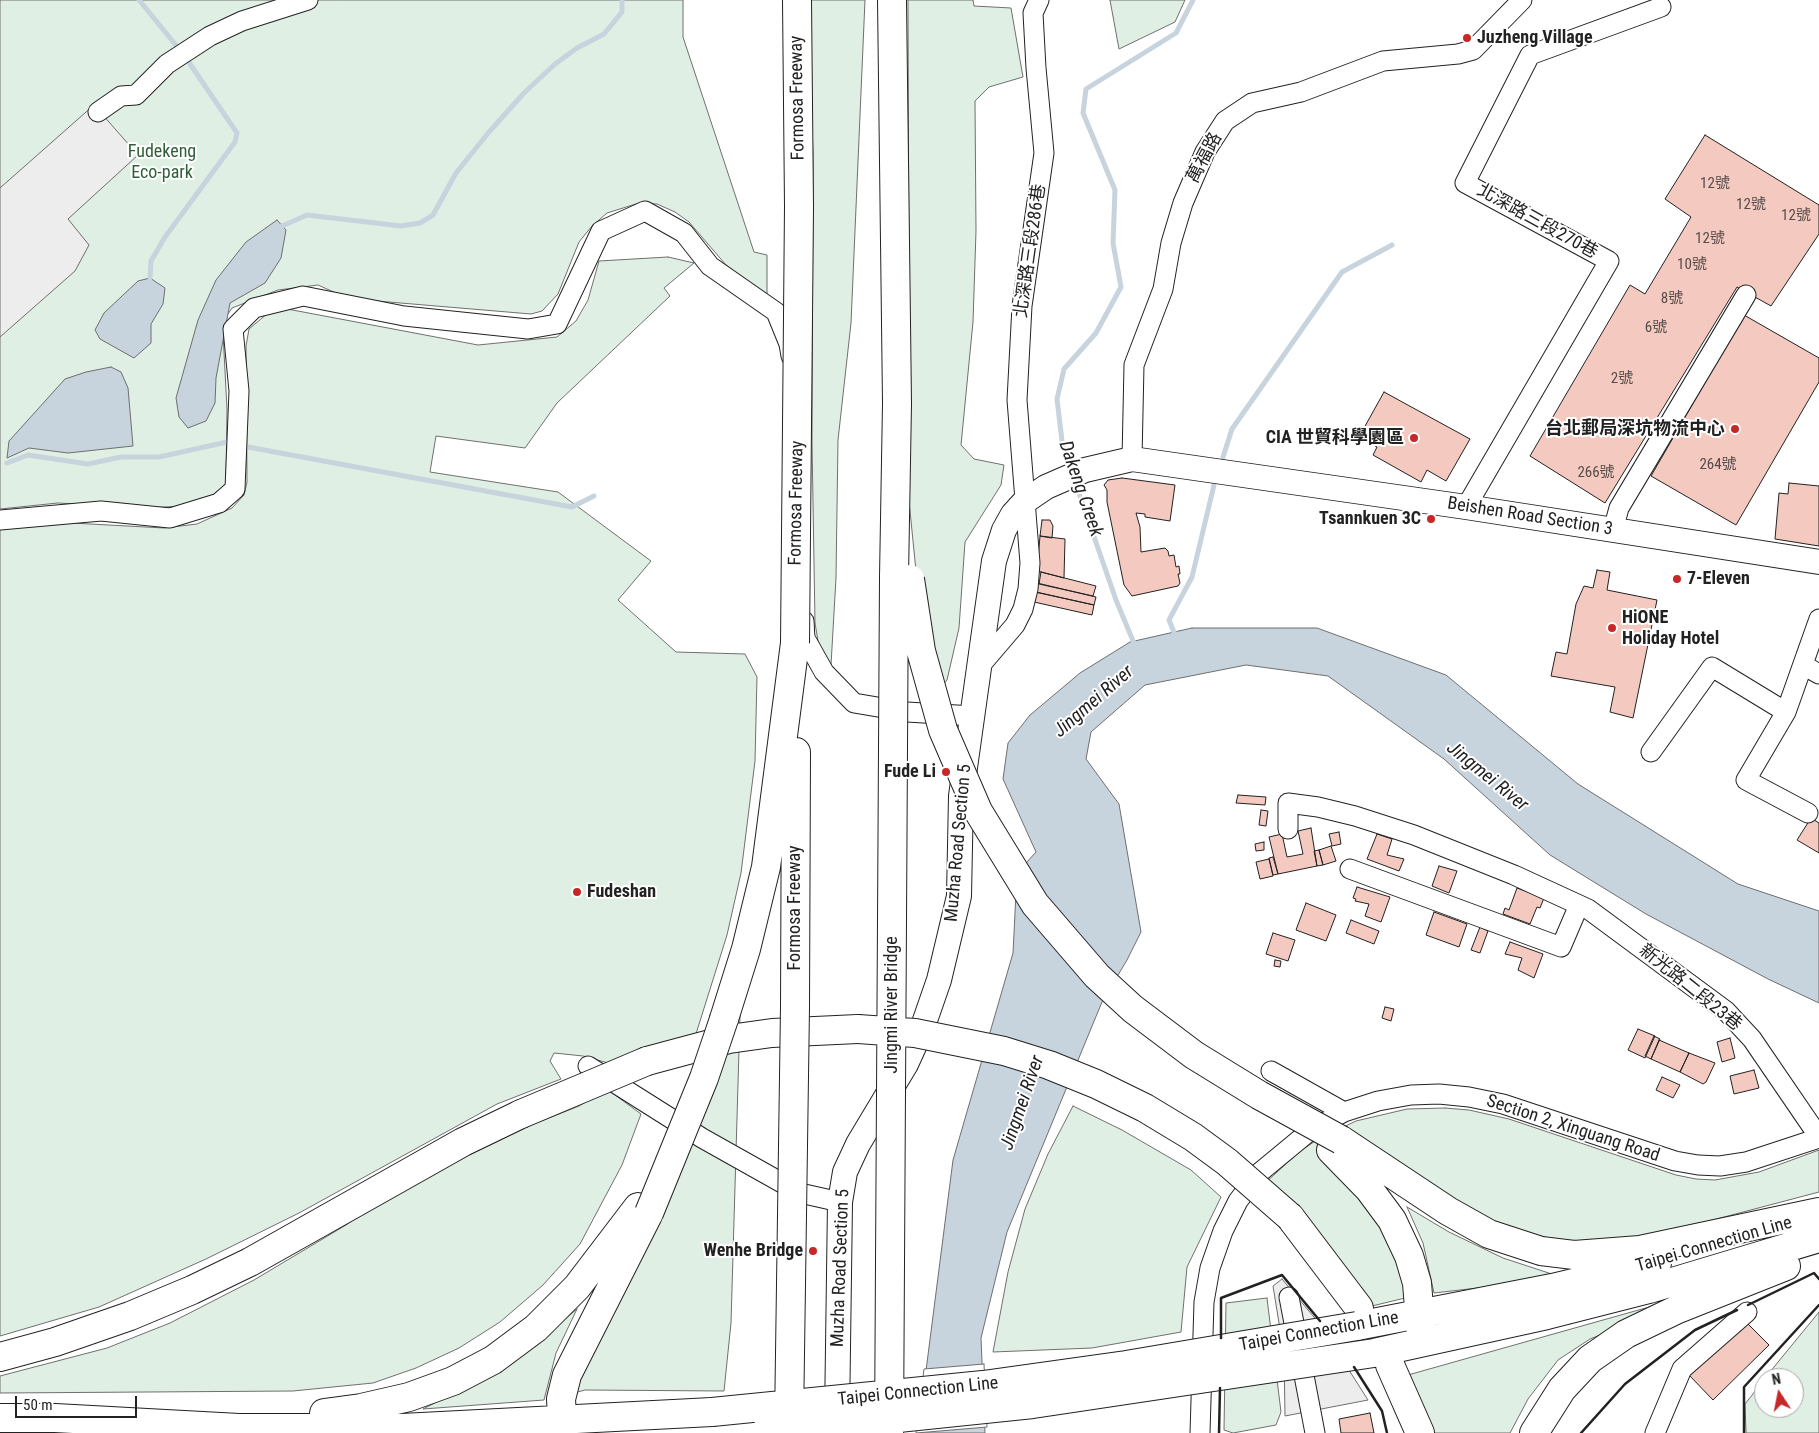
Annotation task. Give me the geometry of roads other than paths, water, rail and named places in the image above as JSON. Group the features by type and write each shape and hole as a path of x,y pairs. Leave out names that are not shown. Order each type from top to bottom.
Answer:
{"highway":[{"name":"Formosa Freeway","path":"789,1433 796,868 795,644 799,206 797,0"},
{"path":"892,0 897,403 902,578 932,696 946,737 978,811 1035,904 1096,976 1133,1009 1194,1055 1336,1145 1489,1234 1541,1251 1574,1255 1640,1250 1819,1213"},
{"name":"Jingmi River Bridge","path":"889,1433 902,578"},
{"path":"563,1427 561,1399 573,1360 686,1123 724,1020 746,949 766,867 795,644"},
{"path":"0,1357 55,1342 130,1316 192,1290 250,1262 463,1142 521,1114 647,1061 683,1050 772,1032 858,1029 915,1033 1004,1051 1049,1065 1096,1084 1145,1108 1193,1136 1227,1162 1290,1217 1326,1262 1358,1317"},
{"path":"1336,1145 1392,1220 1414,1274 1420,1314 1421,1343"},
{"path":"55,1418 319,1414 361,1408 409,1397 453,1381 493,1360 536,1328 577,1287 643,1210"},
{"name":"Taipei Connection Line","path":"0,1418 55,1418 239,1428 563,1427 983,1385 1126,1365 1358,1317 1420,1314 1552,1288 1644,1267 1728,1243 1819,1213"},
{"name":"Taipei Connection Line","path":"755,1433 1033,1404 1382,1359 1421,1343 1650,1289 1819,1238"},
{"path":"1534,1433 1562,1388 1590,1359 1626,1334 1678,1310 1819,1251"},
{"path":"1382,1359 1420,1433"}],"main road":[{"path":"1024,502 1052,485 1085,470 1132,459"},
{"name":"Beishen Road Section 3","path":"1132,459 1466,507 1819,562"},
{"name":"Muzha Road Section 5","path":"836,1433 840,1202 845,1172 858,1144 906,1064 922,1029 939,980 959,896 962,796 994,561 1004,530 1013,514 1024,502"}],"street":[{"path":"98,112 121,96 136,95 167,64 210,36 242,21 308,0"},
{"name":"北深路三段286巷","path":"980,666 1015,626 1023,609 1028,589 1030,563 1017,400 1022,306 1044,153 1033,13 1039,0"},
{"name":"萬福路","path":"1132,459 1134,365 1163,289 1170,243 1183,203 1205,152 1225,121 1252,103 1301,92 1383,61 1458,54 1472,50 1522,0"},
{"name":"北深路三段270巷","path":"1466,507 1609,261 1465,183 1530,54 1661,7"},
{"path":"0,520 101,511 170,518 218,503 230,494 235,489 239,391 233,330 254,308 303,296 404,316 528,329 557,324 601,231 645,211 684,233 710,266 776,312 789,344 799,405 804,638 824,672 854,703 907,712 973,716"},
{"path":"1613,530 1619,508 1746,295"},
{"path":"1808,813 1746,780 1786,712 1819,619"},
{"path":"1803,665 1819,674"},
{"path":"1651,752 1712,667 1786,712"},
{"name":"新光路二段23巷","path":"1288,829 1288,803 1318,807 1355,816 1414,835 1514,875 1579,905 1726,1011 1752,1039 1819,1137"},
{"path":"1350,869 1561,947 1579,905"},
{"path":"588,1066 702,1138 800,1193 840,1202"},
{"path":"1271,1071 1344,1112"},
{"name":"Section 2, Xinguang Road","path":"1200,1433 1204,1302 1210,1268 1223,1231 1238,1200 1259,1173 1310,1130 1344,1112 1378,1101 1411,1095 1439,1094 1469,1097 1503,1104 1675,1161 1698,1165 1720,1166 1746,1162 1819,1137"},
{"path":"1289,1297 1315,1433"},
{"path":"1655,1433 1682,1370 1747,1312"}],"water":[{"path":"277,220 286,230 281,258 265,283 230,303 216,378 215,403 206,421 188,428 179,417 176,398 198,320 216,280 246,242"},
{"path":"150,278 165,288 163,304 151,324 151,343 134,358 100,339 95,330 104,313 138,281"},
{"path":"111,367 121,372 128,388 133,446 68,453 29,448 7,458 9,441 65,379"},
{"name":"Jingmei River","path":"1192,628 1317,628 1446,675 1578,784 1738,884 1819,911 1819,1003 1768,979 1646,914 1550,855 1444,759 1328,676 1246,665 1145,685 1091,732 1086,759 1119,804 1141,932 1102,1002 1007,1232 981,1338 985,1433 918,1433 953,1160 1013,953 1017,873 1036,852 1003,779 1008,743 1030,715 1080,673 1130,642"}],"waterway":[{"path":"139,0 179,49"},
{"path":"282,226 307,215 401,226 420,223 433,215 456,173 489,132 524,93 555,64 577,48 604,34 622,12 622,0"},
{"name":"Dakeng Creek","path":"1071,469 1062,441 1057,399 1064,369 1096,333 1121,287 1113,243 1115,190 1083,113 1086,89 1176,33 1193,0"},
{"path":"150,278 151,261 165,237 235,142 237,133 190,64"},
{"path":"1223,457 1232,429 1342,272 1392,245"},
{"path":"7,463 28,455 88,464 121,457 159,457 227,442"},
{"path":"248,447 572,507 594,496"},
{"name":"Dakeng Creek","path":"1075,482 1116,600 1136,648"},
{"path":"1176,637 1169,620 1192,577 1214,485"}],"place":[{"name":"Juzheng Village","path":"1467,38"},
{"name":"台北郵局深坑物流中心","path":"1735,429"},
{"name":"CIA 世貿科學園區","path":"1414,438"},
{"name":"Tsannkuen 3C","path":"1431,519"},
{"name":"7-Eleven","path":"1677,579"},
{"name":"HiONE Holiday Hotel","path":"1612,628"},
{"name":"Fude Li","path":"946,772"},
{"name":"Fudeshan","path":"577,892"},
{"name":"Wenhe Bridge","path":"813,1251"}],"park label":[{"name":"Fudekeng Eco-park","path":"162,162"}]}
